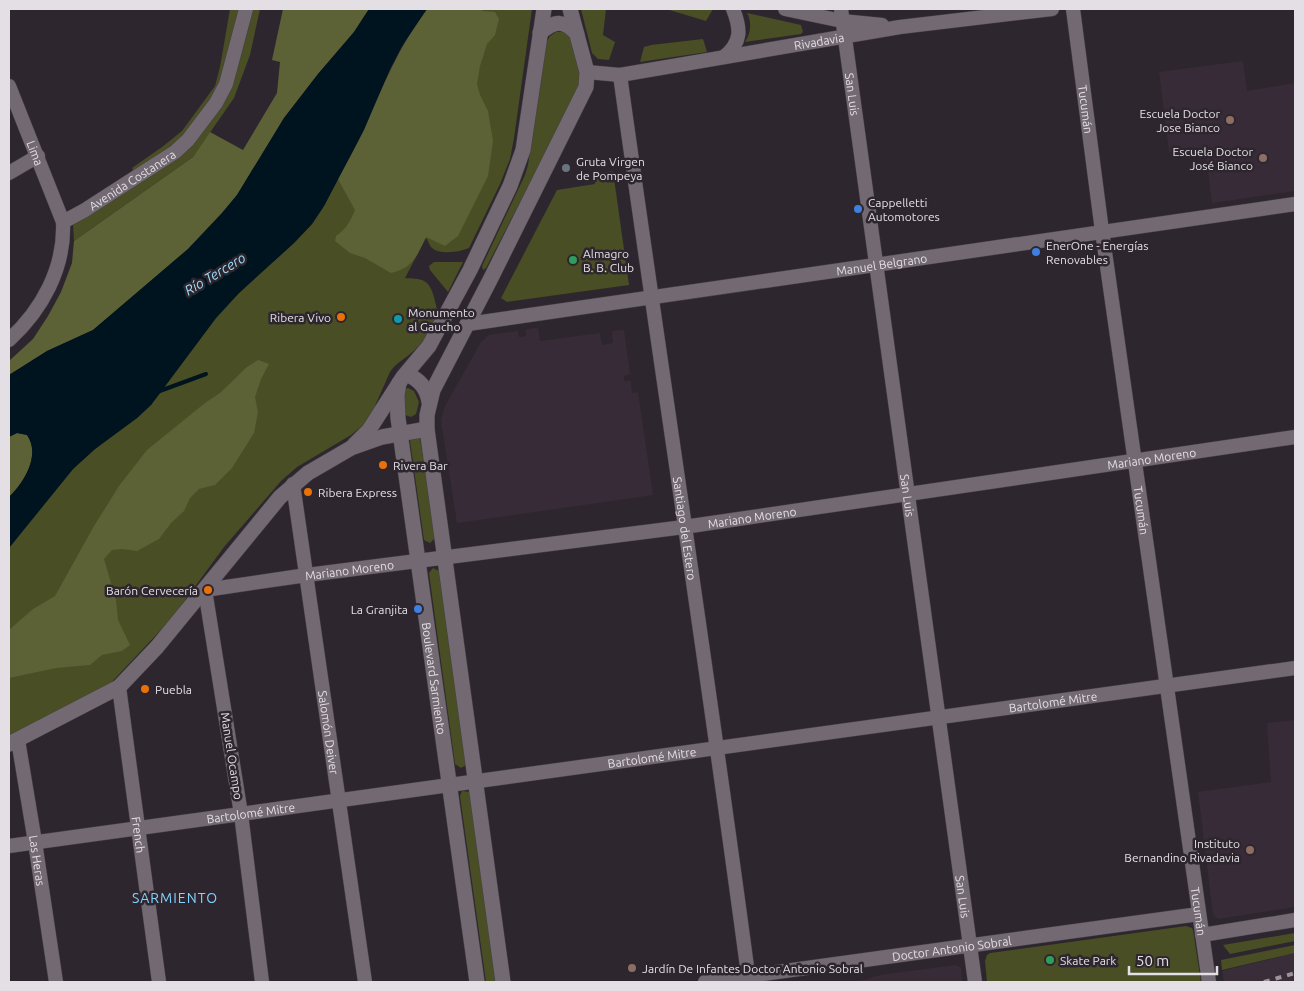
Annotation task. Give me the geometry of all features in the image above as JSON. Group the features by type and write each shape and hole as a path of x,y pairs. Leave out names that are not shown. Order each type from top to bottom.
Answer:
{"main road":[{"path":"351,448 369,430 402,379 429,346 470,270 510,186 519,163 526,132 544,9"},
{"path":"504,982 426,415 433,390 586,87 587,72 570,9"},
{"path":"540,33 550,25 560,23 569,27 577,34"},
{"path":"470,270 490,280"},
{"path":"402,379 413,377 428,394 429,402"},
{"name":"Boulevard Sarmiento","path":"402,379 397,406 477,982"},
{"path":"14,742 119,687 157,647 280,496 308,472 351,448 382,437 427,429"}],"street":[{"name":"Avenida Costanera","path":"63,222 175,152 188,140 216,103 226,84 246,9"},
{"path":"724,57 732,50 738,40 739,28 733,9"},
{"path":"784,9 841,15 900,27"},
{"name":"Rivadavia","path":"587,72 620,75 900,27 1052,9"},
{"name":"Tucumán","path":"1073,9 1102,231 1209,982"},
{"name":"San Luis","path":"841,15 975,982"},
{"name":"Santiago del Estero","path":"620,75 749,979"},
{"name":"Lima","path":"9,86 63,222"},
{"path":"9,172 38,156"},
{"name":"Manuel Belgrano","path":"468,324 651,299 876,264 1295,204"},
{"path":"9,340 35,311 55,274 62,252 63,222"},
{"name":"Mariano Moreno","path":"205,590 307,575 684,527 1295,437"},
{"name":"Salomón Deiver","path":"293,484 365,982"},
{"name":"Manuel Ocampo","path":"205,590 241,814 262,982"},
{"name":"Bartolomé Mitre","path":"9,846 1295,668"},
{"name":"French","path":"119,687 159,982"},
{"name":"Las Heras","path":"14,742 35,842 56,982"},
{"name":"Doctor Antonio Sobral","path":"705,982 749,979 1199,914"},
{"path":"1202,935 1295,920"}],"shaded area":[{"name":"Escuela Doctor Jose Bianco","path":"1243,61 1247,91 1295,83 1295,191 1212,203 1205,148 1169,152 1159,72"},
{"path":"538,328 540,341 600,333 602,345 613,343 612,331 624,330 630,374 624,376 624,381 631,381 632,393 638,392 653,495 457,523 441,420 445,406 481,342 489,335 518,331 519,337 526,336 526,329"},
{"name":"Instituto Bernandino Rivadavia","path":"1295,720 1295,907 1218,919 1213,914 1198,792 1271,782 1267,723"},
{"path":"1295,953 1295,982 1224,982 1222,971"},
{"path":"956,965 961,968 962,982 857,982 880,975"}],"green space":[{"path":"230,9 241,9 220,87 186,133 134,172 132,168 182,131 215,86"},
{"path":"253,9 260,9 250,55 234,98 193,157 74,241 73,225 171,161 235,77"},
{"path":"283,9 369,9 354,32 284,118 237,195 188,249 93,330 47,351 9,375 9,361 33,339 61,292 72,263 74,241 193,157 210,132 243,150 277,93 280,62 272,60"},
{"path":"427,9 532,9 514,138 510,159 500,184 469,248 455,252 440,252 432,248 426,238 405,278 424,281 430,286 437,312 431,329 419,346 390,372 374,408 363,425 351,435 297,467 281,481 224,547 172,618 109,685 9,737 9,548 73,469 95,449 137,418 151,405 216,318 239,293 312,224 324,206"},
{"path":"427,9 481,9 483,11 495,12 499,19 495,35 487,44 477,84 488,111 493,141 488,176 458,236 445,246 426,237 417,256 410,264 399,271 391,273 365,258 350,253 335,241 336,236 343,231 355,210 338,179 400,52"},
{"path":"581,9 606,9 603,35 615,42 609,60 598,59 592,53"},
{"path":"666,9 713,9 706,21"},
{"path":"747,13 801,25 803,32 801,34 745,42 750,28 750,20"},
{"path":"556,32 563,32 571,37 579,69 578,90 486,268 483,270 482,266 525,175 546,43 550,36"},
{"path":"703,39 707,52 640,62 644,47"},
{"name":"Almagro B. B. Club","path":"613,171 629,285 507,302 501,298 557,190 595,184 594,174"},
{"path":"434,262 463,262 448,292 430,270 429,266"},
{"path":"258,360 269,364 261,379 255,397 258,412 254,433 232,468 215,485 199,489 190,498 184,511 171,523 159,539 137,551 112,550 104,559 116,600 118,620 130,645 122,651 102,655 90,665 56,668 9,678 9,630 33,609 55,596 119,486 147,450 220,393 247,367"},
{"path":"408,388 414,391 419,402 416,414 411,417 405,415 404,389"},
{"path":"17,433 27,435 31,443 31,459 25,476 9,497 9,437"},
{"path":"420,438 435,538 430,543 424,540 410,441 411,439"},
{"path":"433,568 439,571 466,765 461,768 455,764 429,573"},
{"path":"462,791 470,792 497,982 486,982 460,796"},
{"path":"1186,926 1193,930 1201,982 987,982 985,961 990,953"},
{"path":"1295,933 1295,941 1230,954 1223,945"},
{"path":"1295,945 1295,953 1222,970 1221,960"}],"water":[{"name":"Río Tercero","path":"369,9 427,9 402,46 364,130 324,206 312,224 239,293 216,318 151,405 137,418 95,449 73,469 9,548 9,497 25,477 29,468 32,451 27,435 17,433 9,437 9,375 47,351 93,330 188,249 237,195 284,118 354,32"}],"waterway":[{"path":"157,392 206,374"}],"railway":[{"path":"1264,982 1295,973"}],"place":[{"name":"Escuela Doctor Jose Bianco","path":"1230,120"},
{"name":"Escuela Doctor José Bianco","path":"1263,158"},
{"name":"Gruta Virgen de Pompeya","path":"566,168"},
{"name":"Cappelletti Automotores","path":"858,209"},
{"name":"EnerOne - Energías Renovables","path":"1036,252"},
{"name":"Almagro B. B. Club","path":"573,260"},
{"name":"Ribera Vivo","path":"341,317"},
{"name":"Monumento al Gaucho","path":"398,319"},
{"name":"Rivera Bar","path":"383,465"},
{"name":"Ribera Express","path":"308,492"},
{"name":"Barón Cervecería","path":"208,590"},
{"name":"La Granjita","path":"418,609"},
{"name":"Puebla","path":"145,689"},
{"name":"Instituto Bernandino Rivadavia","path":"1250,850"},
{"name":"Skate Park","path":"1050,960"},
{"name":"Jardín De Infantes Doctor Antonio Sobral","path":"632,968"}],"district":[{"name":"SARMIENTO","path":"175,898"}]}
